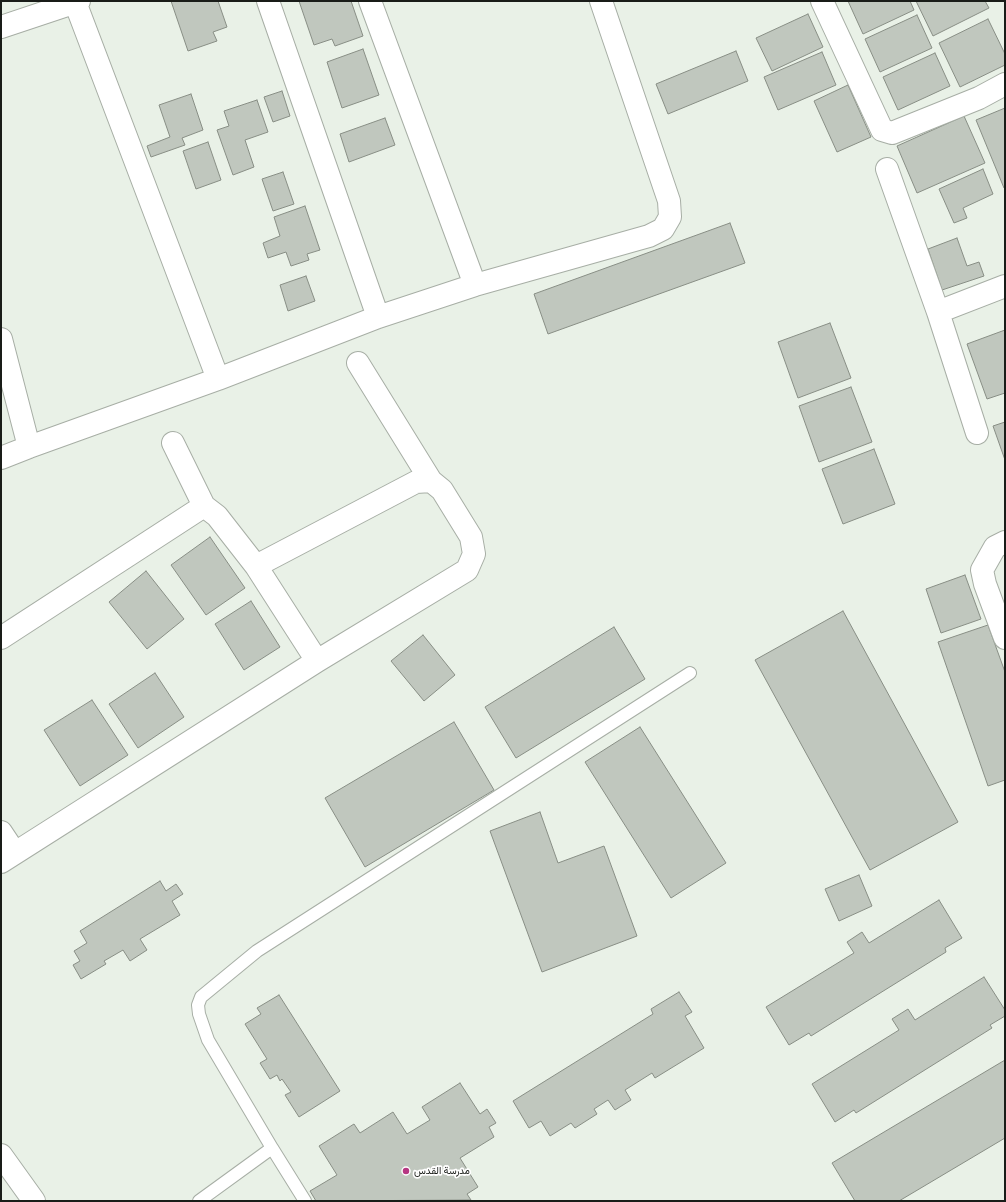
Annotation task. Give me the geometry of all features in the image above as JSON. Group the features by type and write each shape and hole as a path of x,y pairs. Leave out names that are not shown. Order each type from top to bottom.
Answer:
{"street":[{"path":"268,1 378,317"},
{"path":"370,1 475,285"},
{"path":"1,458 218,379 378,317 475,285 649,236 663,229 670,217 669,201 601,1"},
{"path":"822,1 882,130 892,133 979,98 1005,84"},
{"path":"1,27 77,2 218,379"},
{"path":"887,169 938,312 977,433"},
{"path":"938,312 1005,286"},
{"path":"1,339 29,447"},
{"path":"1,832 8,858 317,661 466,570 474,554 471,536 442,490 431,481 358,363"},
{"path":"173,443 204,506 217,516 256,566 317,661"},
{"path":"256,566 416,482 431,481"},
{"path":"1,638 204,506"},
{"path":"1005,542 995,547 982,570 985,584 1005,638"},
{"path":"1,1155 34,1201"}],"lane":[{"path":"305,1201 208,1040 199,1014 198,1005 201,997 257,951 690,673"},
{"path":"199,1201 272,1148"}],"building":[{"path":"171,1 218,1 227,27 213,32 217,41 188,51"},
{"path":"299,1 351,1 363,36 335,46 332,39 314,45"},
{"path":"848,1 910,1 914,10 863,34"},
{"path":"916,1 985,1 989,8 933,36"},
{"path":"808,14 823,47 772,71 756,38"},
{"path":"917,15 932,48 880,72 865,39"},
{"path":"988,19 1005,54 1005,65 960,87 939,43"},
{"path":"363,49 379,95 342,108 327,62"},
{"path":"736,51 748,81 668,114 656,84"},
{"path":"822,52 836,85 778,110 764,77"},
{"path":"935,53 950,86 898,110 883,77"},
{"path":"848,85 871,137 837,152 814,101"},
{"path":"282,91 290,116 273,122 264,97"},
{"path":"191,94 203,130 182,138 185,145 151,157 147,146 170,137 159,105"},
{"path":"257,100 268,132 245,140 254,167 233,175 217,130 229,126 224,111"},
{"path":"1005,108 1005,187 1004,188 976,120"},
{"path":"964,116 985,163 917,193 897,146"},
{"path":"385,118 395,145 349,162 340,134"},
{"path":"208,142 221,180 196,189 183,151"},
{"path":"983,169 993,194 963,208 967,218 954,223 939,189"},
{"path":"283,172 294,204 273,211 262,179"},
{"path":"305,206 320,250 307,254 309,260 291,266 286,252 268,258 263,243 280,236 274,217"},
{"path":"730,223 745,263 548,334 534,294"},
{"path":"957,238 967,266 979,262 984,276 942,290 928,249"},
{"path":"306,276 315,301 288,311 280,285"},
{"path":"830,323 851,378 798,398 778,342"},
{"path":"1005,330 1005,393 987,399 967,344"},
{"path":"851,387 872,442 819,462 799,406"},
{"path":"1005,422 1005,460 993,426"},
{"path":"874,449 895,504 843,524 822,469"},
{"path":"210,537 245,588 206,615 171,565"},
{"path":"146,571 184,619 147,649 109,602"},
{"path":"965,575 981,619 941,633 926,589"},
{"path":"251,601 280,647 244,670 215,624"},
{"path":"843,611 958,822 870,870 755,660"},
{"path":"988,625 1005,672 1005,780 988,786 938,642"},
{"path":"614,627 645,679 516,758 485,707"},
{"path":"423,635 455,675 424,701 391,661"},
{"path":"155,673 184,717 138,748 109,704"},
{"path":"92,700 128,755 80,786 44,730"},
{"path":"454,722 494,790 365,867 325,798"},
{"path":"640,727 726,863 671,898 585,762"},
{"path":"540,812 558,863 604,846 637,936 542,972 490,831"},
{"path":"859,875 872,906 839,921 825,889"},
{"path":"160,881 166,891 176,884 183,894 172,901 180,915 140,939 147,950 130,961 123,950 104,961 106,964 81,979 73,965 80,961 74,951 87,943 80,931"},
{"path":"939,900 962,938 945,948 946,952 811,1036 809,1033 789,1045 766,1007 854,953 847,942 862,932 869,943"},
{"path":"984,977 1005,1010 1005,1016 990,1025 992,1028 856,1113 854,1110 835,1122 812,1084 899,1030 892,1019 908,1009 915,1020"},
{"path":"679,992 692,1012 685,1016 704,1048 655,1078 652,1073 625,1090 631,1100 615,1110 608,1100 594,1109 597,1114 575,1128 571,1123 550,1136 541,1121 529,1128 513,1101 653,1014 651,1009"},
{"path":"279,995 340,1091 299,1117 285,1095 291,1092 282,1079 280,1081 277,1075 270,1079 260,1063 267,1059 245,1024 261,1014 257,1008"},
{"path":"1005,1060 1005,1138 899,1201 855,1201 832,1163"},
{"path":"460,1083 480,1114 487,1109 496,1123 489,1127 494,1137 460,1158 478,1187 467,1194 471,1200 316,1201 310,1191 337,1175 319,1146 354,1124 360,1133 393,1112 407,1134 430,1120 422,1107"}],"place":[{"name":"مدرسة القدس","path":"406,1171"}]}
